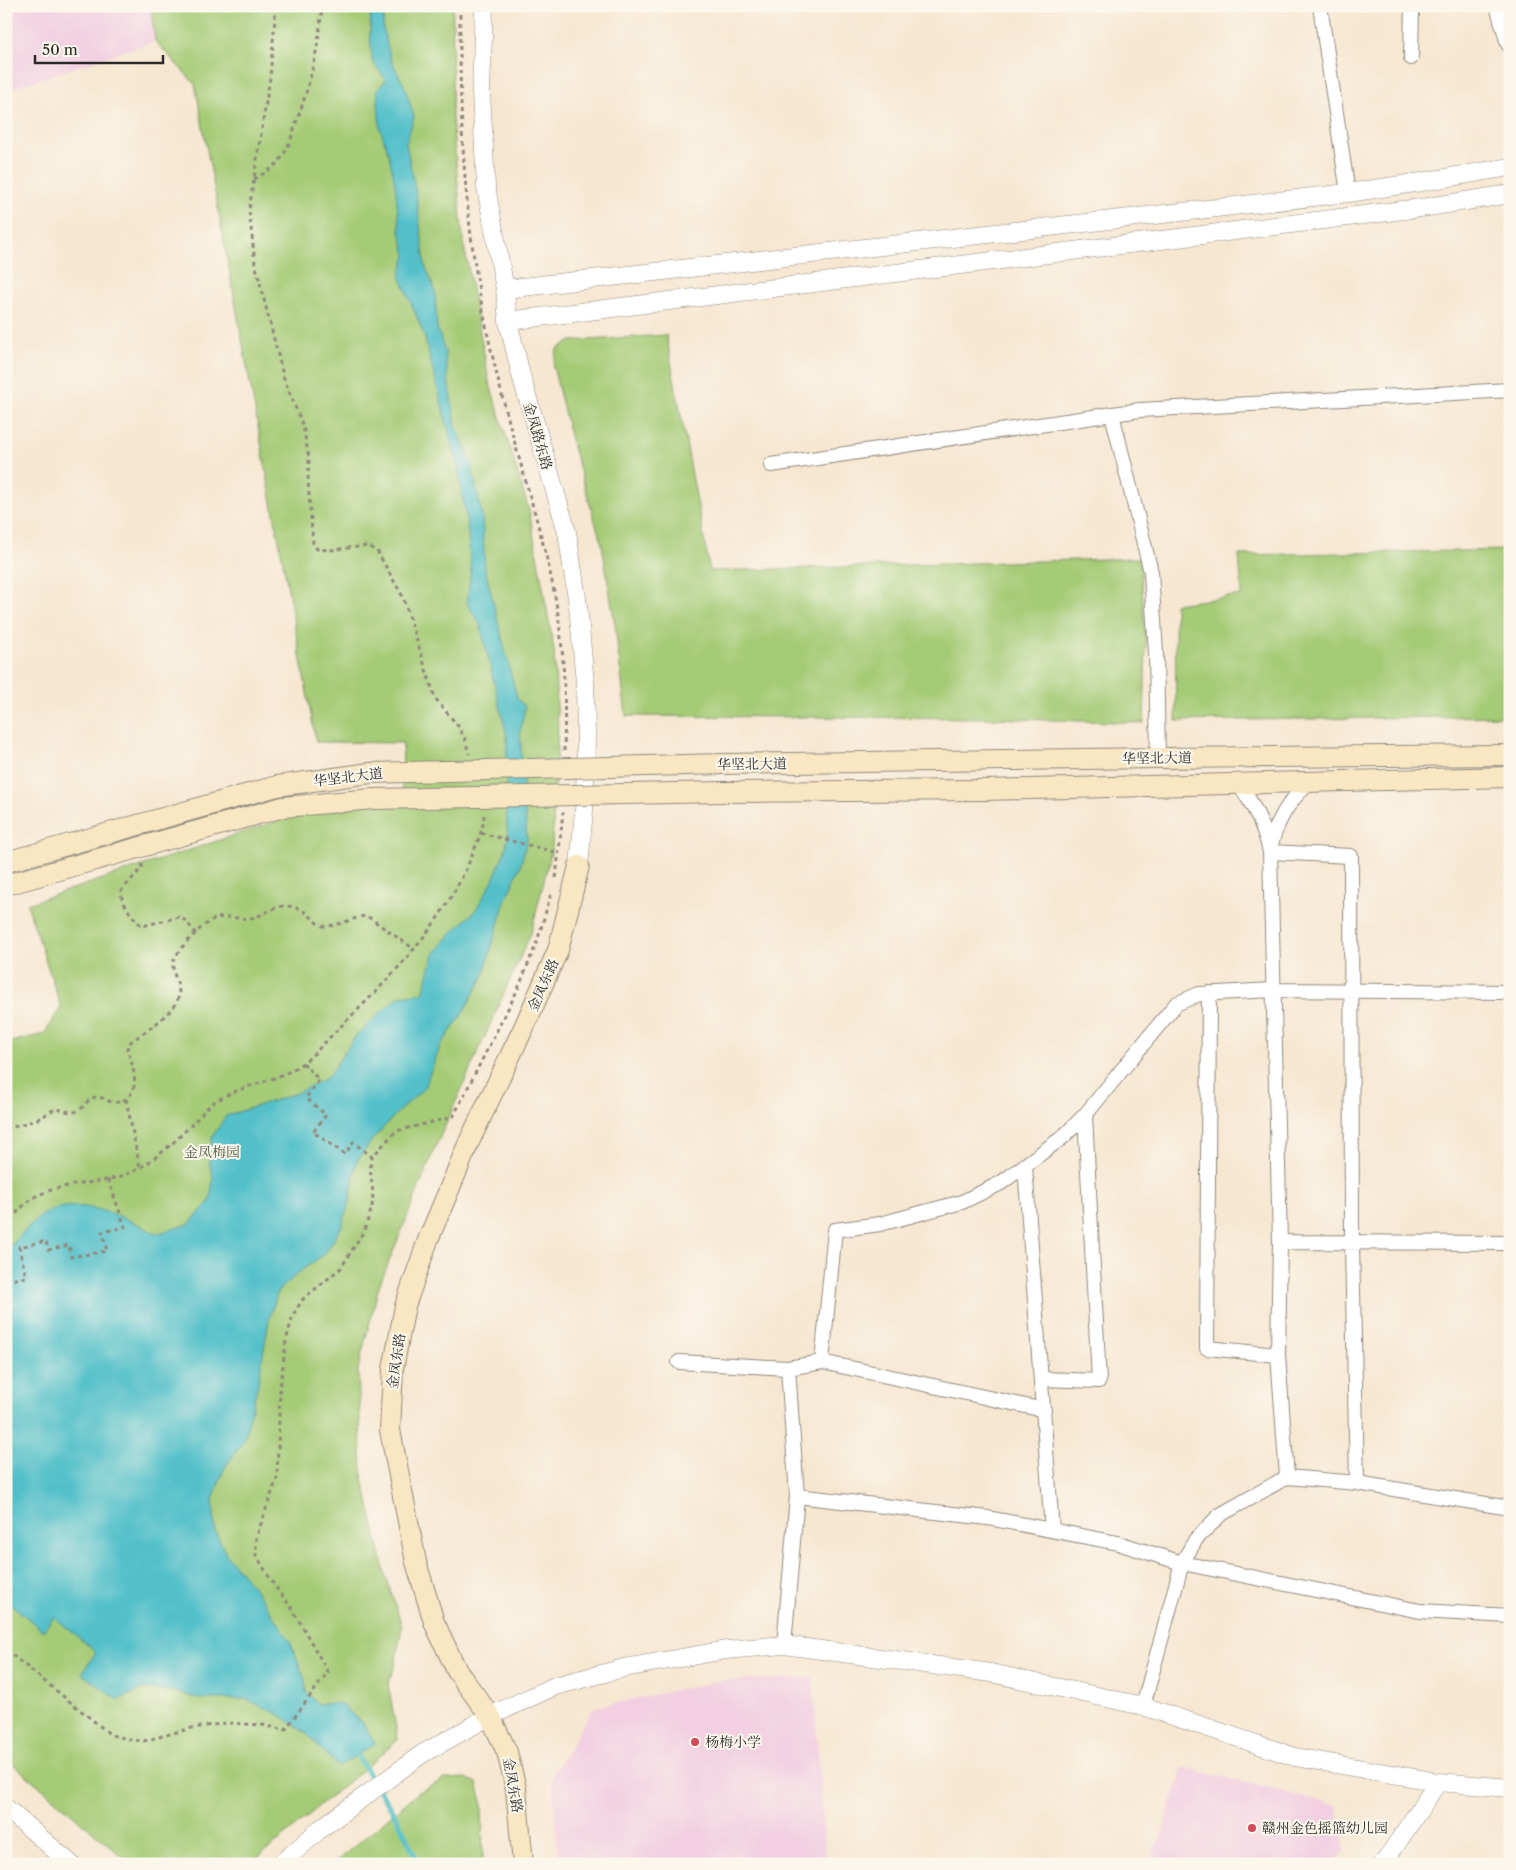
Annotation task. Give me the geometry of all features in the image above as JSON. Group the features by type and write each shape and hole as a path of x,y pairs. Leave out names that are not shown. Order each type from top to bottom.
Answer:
{"main road":[{"name":"华坚北大道","path":"6,862 277,786 370,772 723,764 1510,755"},
{"name":"华坚北大道","path":"6,885 283,807 373,799 723,792 985,790 1237,782 1510,777"},
{"name":"金凤东路","path":"523,1864 516,1789 507,1752 490,1716 457,1670 434,1622 416,1562 390,1430 393,1369 405,1306 428,1240 469,1142 525,1025 558,950 579,866"}],"street":[{"name":"金凤路东路","path":"484,6 481,91 486,187 505,289 508,321 526,394 567,532 578,605 585,683 586,734 585,799 579,866"},
{"path":"1320,6 1348,193"},
{"path":"1411,58 1412,6"},
{"path":"1497,6 1508,44"},
{"path":"505,289 1348,193 1510,167"},
{"path":"508,321 1428,207 1510,194"},
{"path":"771,465 1150,410 1510,390"},
{"path":"1112,414 1152,572 1158,758"},
{"path":"1237,782 1255,807 1270,852"},
{"path":"1287,1477 1278,1355 1280,1242 1272,990 1270,852 1272,838 1283,813 1310,782"},
{"path":"1270,852 1351,856 1352,1243 1357,1483"},
{"path":"822,1362 835,1230 880,1224 962,1202 1001,1183 1063,1137 1085,1115 1176,1004 1199,994 1272,990 1510,992"},
{"path":"1210,993 1207,1348 1278,1355"},
{"path":"1042,1379 1099,1381 1085,1115"},
{"path":"1025,1166 1052,1530"},
{"path":"1280,1242 1510,1243"},
{"path":"679,1362 788,1368 822,1362 1044,1410"},
{"path":"784,1645 797,1496 788,1368"},
{"path":"1143,1706 1182,1563 1196,1540 1220,1515 1287,1477 1357,1483 1510,1508"},
{"path":"797,1496 988,1518 1118,1543 1182,1563 1420,1610 1510,1616"},
{"path":"280,1864 320,1829 422,1754 490,1716 555,1686 624,1668 726,1650 784,1645 991,1673 1143,1706 1295,1757 1438,1782 1510,1788"},
{"path":"1383,1864 1438,1782"},
{"path":"6,1808 71,1864"}],"path":[{"path":"274,6 275,19 270,77 249,210 255,262 284,379 302,426 309,458 308,482 313,543 317,549 330,550 367,546 376,551 403,597 435,698 458,726 465,739 470,757"},
{"path":"254,179 278,163 287,149 311,78 320,30 322,6"},
{"path":"460,6 459,84 462,160 472,249 487,331 512,434 550,574 560,629 565,722 564,760"},
{"path":"555,881 564,806"},
{"path":"6,1226 25,1204 53,1189 119,1177 140,1168 168,1147 213,1103 245,1088 278,1077 302,1063 350,1018 396,970 432,926 466,872 481,833 484,816 483,808"},
{"path":"481,833 559,853"},
{"path":"142,864 142,868 120,892 126,906 136,920 142,926 179,917 196,934"},
{"path":"6,1650 111,1735 144,1741 192,1728 227,1723 263,1725 285,1730 328,1672 291,1607 256,1555 256,1538 277,1478 280,1389 286,1340 293,1315 303,1299 341,1268 365,1229 372,1207 373,1193 370,1168 372,1157 396,1131 453,1117 518,990 537,942 553,890"},
{"path":"6,1129 36,1120 55,1109 74,1112 80,1110 90,1098 103,1098 110,1102 126,1099 133,1091 135,1084 133,1066 127,1049 129,1043 165,1016 177,1002 179,993 172,965 176,956 210,921 218,918 250,918 278,907 287,906 307,914 316,923 325,927 346,922 360,916 366,916 414,949"},
{"path":"302,1063 319,1080 306,1098 326,1115 313,1132 345,1154 352,1142 372,1157"},
{"path":"126,1099 140,1168"},
{"path":"6,1281 26,1277 19,1247 46,1241 48,1250 69,1245 71,1258 107,1250 102,1232 125,1227 108,1179"}],"shaded area":[{"path":"6,6 151,6 155,41 6,90"},
{"name":"杨梅小学","path":"813,1677 826,1864 559,1864 552,1777 593,1708 718,1681"},
{"name":"赣州金色摇篮幼儿园","path":"1183,1767 1336,1805 1345,1850 1334,1864 1151,1864"}],"green space":[{"name":"金凤梅园","path":"151,6 453,6 452,118 463,240 489,381 529,510 554,649 558,727 552,848 531,933 433,1153 379,1286 358,1369 362,1474 384,1570 402,1626 395,1667 388,1683 398,1740 251,1864 131,1864 6,1758 6,1043 44,1034 61,1007 27,904 307,811 402,797 403,743 316,742 195,84 155,41"},
{"path":"666,335 710,571 1140,558 1146,643 1144,723 989,718 626,716 615,625 602,545 571,440 553,366 557,349 571,341"},
{"path":"1510,550 1510,716 1176,721 1175,604 1242,595 1239,555"},
{"path":"466,1778 477,1783 482,1801 483,1864 333,1864 419,1792 444,1779"}],"water":[{"path":"371,6 384,6 383,28 391,60 405,87 414,117 406,143 416,193 425,265 435,291 437,327 445,352 456,426 471,463 482,516 485,569 517,698 525,707 520,732 527,840 520,867 505,901 483,977 460,1018 441,1045 424,1088 373,1139 356,1163 350,1201 341,1228 325,1254 302,1270 278,1291 269,1320 258,1384 244,1440 224,1469 213,1499 215,1531 226,1554 261,1597 289,1639 305,1680 306,1692 318,1704 339,1703 363,1723 375,1744 338,1767 307,1734 280,1715 246,1699 200,1699 173,1691 143,1689 118,1700 82,1674 96,1652 54,1617 43,1631 6,1600 6,1252 35,1221 57,1208 71,1206 101,1210 131,1221 156,1234 189,1224 210,1201 213,1178 209,1162 212,1137 226,1116 297,1093 327,1078 355,1037 384,1009 400,996 423,993 434,954 475,911 492,882 505,851 508,837 506,811 507,736 480,624 467,604 471,568 467,525 458,468 424,335 400,276 406,255 400,231 395,184 389,155 380,128 377,90 386,80 372,61"}],"waterway":[{"path":"354,1751 398,1820 419,1864"}],"place":[{"name":"杨梅小学","path":"695,1742"},
{"name":"赣州金色摇篮幼儿园","path":"1252,1828"}]}
